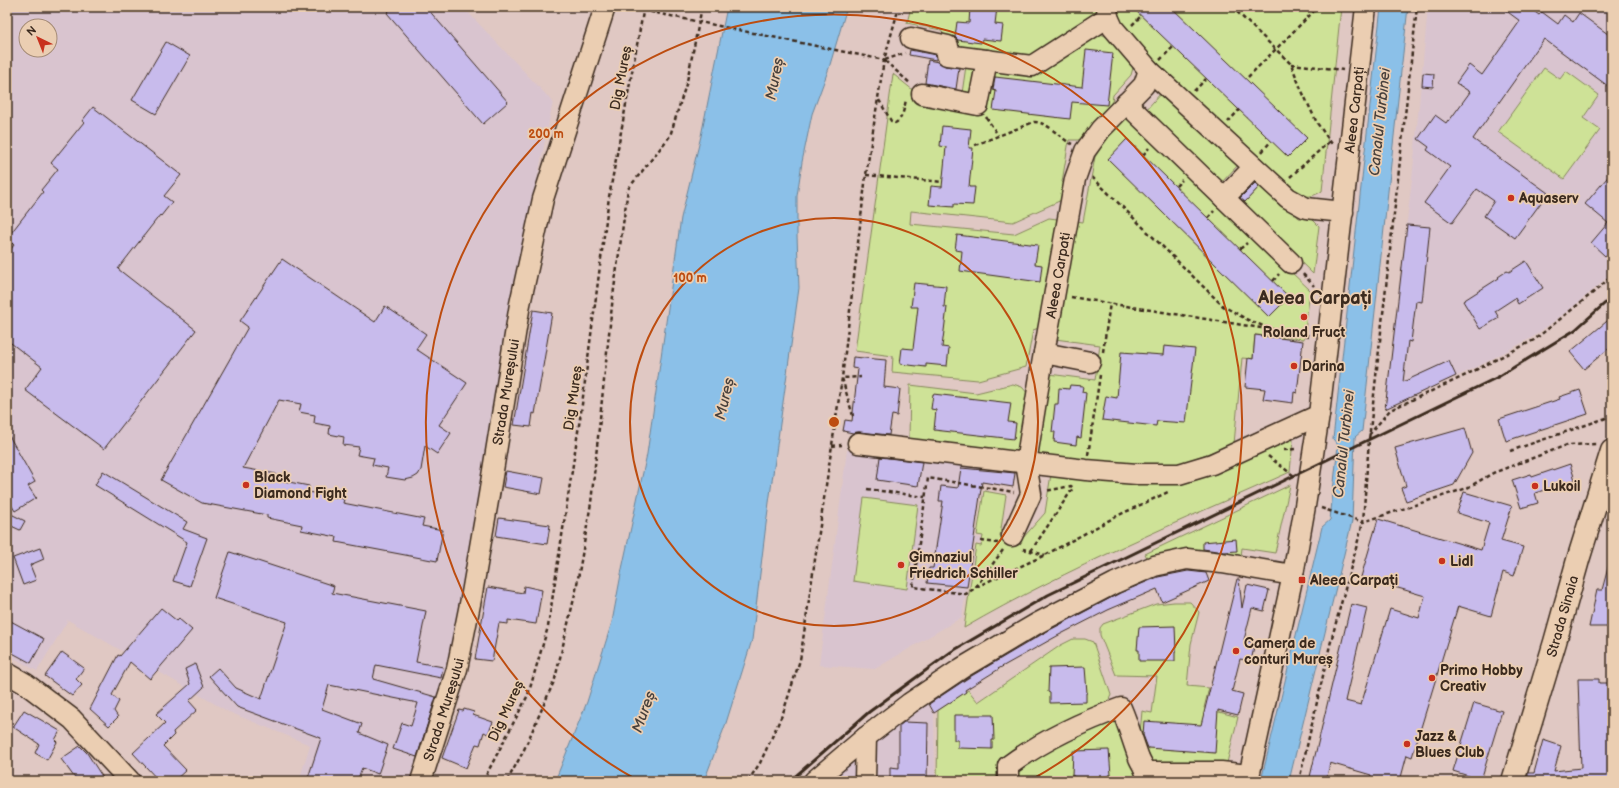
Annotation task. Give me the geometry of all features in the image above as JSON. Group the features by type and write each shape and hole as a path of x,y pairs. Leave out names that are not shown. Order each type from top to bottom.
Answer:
{"main road":[{"name":"Strada Sinaia","path":"1513,781 1555,642 1608,447"}],"street":[{"name":"Strada Mureșului","path":"421,781 451,690 458,661 486,517 520,304 545,192 605,7"},
{"name":"Aleea Carpați","path":"1248,778 1293,575 1307,499 1319,415 1366,7"},
{"path":"909,45 948,46 947,55 1032,66 1107,12 1112,28 1149,70 1288,198 1306,208 1342,212"},
{"path":"912,92 978,105 987,60"},
{"name":"Aleea Carpați","path":"1031,494 1026,463 1075,179 1082,158 1102,129 1144,85 1149,70"},
{"path":"1126,103 1291,263"},
{"path":"1224,198 1254,166"},
{"path":"1044,353 1098,363"},
{"path":"858,443 1086,470 1137,474 1180,474 1212,464 1319,415"},
{"path":"1010,540 1031,494"},
{"path":"814,781 866,737 910,703 975,661 1038,623 1115,583 1154,566 1187,559 1222,563 1293,575"},
{"path":"7,672 26,684 72,719 130,781"},
{"path":"1008,781 1008,766 1022,756 1067,730 1098,716 1121,708 1147,776 1221,772 1248,778"},
{"path":"865,781 866,737"}],"path":[{"path":"630,7 884,60 903,77"},
{"path":"507,781 523,752 555,679 576,590 591,503 613,296 628,189 670,136 687,81 702,7"},
{"path":"748,781 760,763 783,713 800,660 842,378 866,175 884,60 899,7"},
{"path":"1232,7 1291,64 1317,123 1331,143 1277,188"},
{"path":"1248,77 1318,7"},
{"path":"1299,781 1330,645 1363,522 1369,435 1417,7"},
{"name":"Dig Mureș","path":"483,781 528,695 548,627 581,412 609,197 644,9"},
{"path":"884,60 909,45"},
{"path":"1291,64 1346,70"},
{"path":"878,99 891,121 895,123 899,121 912,92"},
{"path":"978,105 998,135"},
{"path":"975,144 1026,124 1041,122 1082,158 1223,306 1248,320 1274,330"},
{"path":"866,175 942,182"},
{"path":"1369,435 1390,410 1462,377 1534,340 1600,287 1612,275"},
{"path":"1054,294 1309,336"},
{"path":"1086,470 1098,363 1110,303"},
{"path":"842,378 860,377"},
{"path":"842,378 853,416"},
{"path":"1510,451 1612,416"},
{"path":"1320,508 1363,522 1467,488 1493,473 1568,445 1608,447"},
{"path":"1264,453 1294,476"},
{"path":"1032,551 1073,488 1071,486 1031,494 928,478 913,587 966,594 975,588 1045,555 1117,516 1177,488"},
{"path":"867,489 925,497"},
{"path":"981,541 1010,540 1032,551 1045,555"},
{"path":"975,588 1010,540"}],"shaded area":[{"path":"19,7 463,7 553,102 538,175 450,677 413,781 299,781 310,745 229,712 68,620 37,671 7,654 7,12"},
{"name":"Aquaserv","path":"1428,7 1612,7 1612,272 1597,287 1533,337 1477,367 1385,409 1413,170"},
{"name":"Gimnaziul Friedrich Schiller","path":"847,450 984,469 974,537 981,538 980,544 973,543 962,617 875,669 819,665"},
{"path":"917,688 934,713 935,781 802,781 832,752"}],"green space":[{"path":"911,7 1099,7 1098,13 1032,58 952,48 941,30 907,23"},
{"path":"1114,7 1341,7 1322,191 1312,196 1304,196 1286,188 1166,75 1119,23"},
{"path":"1095,33 1107,37 1118,45 1127,56 1133,68 1131,75 1113,95 1111,109 1085,137 1078,140 1069,140 1062,182 1068,186 1066,198 1013,222 911,211 910,224 1014,234 1049,218 1057,219 1061,226 1042,327 1033,330 1026,367 978,380 892,372 893,356 855,351 893,74 919,95 960,107 966,66 1035,74"},
{"path":"1544,68 1560,79 1566,71 1599,95 1583,118 1600,130 1564,179 1498,132"},
{"path":"1161,93 1240,163 1220,184 1146,110"},
{"path":"1127,116 1310,290 1304,339 1255,335 1253,359 1242,358 1234,444 1182,463 1152,466 1043,459 1038,455 1037,448 1049,374 1095,380 1100,345 1055,339 1076,221 1083,222 1095,157 1109,136"},
{"path":"1253,176 1299,218 1312,219 1319,226 1313,274 1234,197 1236,194 1245,202 1259,187 1251,179"},
{"path":"1013,384 1022,387 1029,395 1019,451 1012,455 909,440 910,385 976,393"},
{"path":"1290,437 1293,440 1290,472 1085,565 964,628 976,545 981,546 983,536 977,535 984,491 1006,495 1000,536 1022,539 1045,513 1051,474 1152,483"},
{"path":"1290,485 1275,553 1242,548 1241,556 1149,561 1145,554"},
{"path":"864,498 918,505 907,589 853,581"},
{"path":"1190,602 1199,612 1191,644 1187,686 1209,688 1204,708 1238,717 1226,767 1151,763 1139,745 1142,711 1152,713 1157,676 1116,675 1100,635 1100,628 1103,624 1156,604"},
{"path":"1073,639 1085,639 1093,642 1111,695 1107,704 1000,781 937,781 938,710 968,690 978,702 1061,645"},
{"path":"1113,718 1125,729 1141,781 1014,781 1014,766"}],"water":[{"name":"Mureș","path":"727,7 847,7 829,68 812,114 802,162 797,196 799,288 766,524 752,640 726,723 704,781 555,781 587,702 612,622 647,454 681,218 701,136"},
{"name":"Canalul Turbinei","path":"1381,7 1408,7 1362,431 1355,437 1352,521 1289,781 1261,781 1322,527 1330,520 1338,445 1333,439"}],"building":[{"path":"393,7 426,7 508,102 483,124 387,13"},
{"path":"970,7 997,7 995,24 1003,25 1001,41 982,39 981,43 958,40 955,37 957,22 969,23"},
{"path":"1132,7 1171,7 1307,138 1288,157"},
{"path":"1501,7 1528,7 1539,15 1542,12 1558,24 1564,15 1573,22 1579,13 1612,37 1612,89 1544,39 1473,139 1548,193 1515,238 1484,216 1494,201 1477,189 1452,223 1424,203 1450,167 1427,150 1429,147 1418,139 1435,115 1446,123 1448,120 1449,121 1470,92 1456,83 1469,65 1482,75 1520,21"},
{"path":"166,42 190,56 156,114 132,100"},
{"path":"910,50 936,55 936,60 909,55"},
{"path":"1086,50 1113,53 1107,105 1072,102 1070,119 993,110 996,91 993,90 995,77 1082,87"},
{"path":"928,60 938,62 945,66 959,68 956,89 925,83"},
{"path":"1423,73 1434,74 1433,87 1422,86"},
{"path":"93,107 181,175 164,196 172,202 118,269 196,330 104,449 25,390 42,367 7,340 7,254 14,245 7,238 43,192 41,190 58,169 51,163 84,122 82,121"},
{"path":"942,126 971,129 969,148 973,148 969,187 975,187 973,205 954,204 954,207 929,205 931,186 942,187 946,147 940,146"},
{"path":"1127,139 1289,297 1269,317 1108,159"},
{"path":"1612,172 1612,248 1605,256 1591,243 1608,223 1585,204"},
{"path":"1255,183 1259,187 1245,202 1240,198"},
{"path":"1407,225 1430,227 1422,302 1416,301 1411,342 1408,341 1403,382 1449,361 1456,376 1385,409"},
{"path":"957,235 1038,245 1035,264 1042,265 1040,282 960,271 962,251 955,250"},
{"path":"282,259 375,322 385,306 426,334 416,349 467,383 439,425 451,433 437,454 425,446 421,470 418,475 413,478 405,480 386,477 388,468 372,465 374,458 357,455 359,447 343,445 344,437 329,434 330,426 314,423 315,415 299,412 301,404 279,400 243,468 276,474 274,479 309,486 308,492 344,499 343,503 424,519 422,526 443,530 437,561 336,542 337,537 301,530 302,525 267,518 267,515 202,503 161,480 248,327 240,321"},
{"path":"1526,261 1543,288 1518,304 1515,298 1495,311 1499,318 1480,329 1463,301 1499,278 1498,277 1507,271 1509,272"},
{"path":"914,283 946,286 944,307 947,307 942,347 949,348 947,366 926,364 926,367 900,364 902,348 913,349 918,307 911,307"},
{"path":"533,310 552,313 535,414 533,413 531,427 514,425"},
{"path":"1612,317 1612,346 1584,369 1570,352"},
{"path":"1255,335 1303,341 1297,393 1294,392 1293,403 1263,399 1265,389 1245,387 1248,358 1253,359"},
{"path":"1164,346 1195,349 1186,423 1157,421 1156,426 1102,420 1106,396 1117,398 1121,352 1163,355"},
{"path":"853,357 886,360 884,387 900,389 897,416 892,415 889,435 843,431 845,420 852,421 858,369 852,368"},
{"path":"1070,385 1083,386 1082,392 1086,393 1081,438 1077,437 1076,445 1054,442 1055,432 1052,432 1055,404 1058,404 1059,388 1069,389"},
{"path":"1580,390 1588,414 1506,441 1499,419 1560,399 1559,397"},
{"path":"933,394 1011,403 1008,422 1016,423 1014,439 934,430 936,410 931,409"},
{"path":"1465,428 1472,453 1454,485 1406,501 1401,488 1406,486 1395,448"},
{"path":"7,432 35,482 28,486 36,498 15,511 7,498"},
{"path":"880,457 922,462 918,486 877,480"},
{"name":"Lukoil","path":"1570,464 1575,480 1535,493 1538,503 1521,508 1512,480 1531,474 1532,477"},
{"path":"961,468 1015,473 1013,487 982,482 967,587 927,583 929,568 933,568 943,501 939,501 941,486 958,488"},
{"path":"103,471 187,522 183,529 207,538 190,586 173,581 187,542 95,485"},
{"path":"506,471 544,478 541,494 503,487"},
{"path":"1464,492 1512,506 1501,541 1523,547 1514,576 1503,572 1491,616 1458,606 1412,757 1407,755 1400,781 1369,781 1371,775 1330,763 1326,781 1309,781 1351,604 1367,608 1345,701 1361,705 1390,609 1419,618 1425,596 1361,577 1378,519 1481,550 1489,523 1457,513"},
{"path":"11,514 25,521 20,530 7,524"},
{"path":"499,518 550,525 547,544 496,536"},
{"path":"1236,539 1237,551 1224,552 1203,549 1203,542"},
{"path":"40,548 44,559 30,565 36,580 23,585 13,558"},
{"path":"230,552 334,586 332,593 426,611 416,662 443,667 441,678 376,665 373,679 436,697 417,757 393,749 402,723 411,726 418,703 329,685 322,709 362,724 359,733 388,745 378,774 362,768 357,781 307,781 321,738 237,707 209,676 218,668 236,688 261,699 287,622 214,598"},
{"path":"1609,564 1612,564 1612,627 1589,627 1597,590 1602,590"},
{"path":"1188,571 1206,573 1209,581 1162,602 1157,589 1108,610 998,669 965,690 966,692 934,713 929,704 968,678 1044,633 1120,593 1158,577"},
{"name":"Camera de conturi Mureș","path":"1237,579 1239,579 1242,608 1247,585 1269,590 1264,611 1252,608 1244,640 1255,643 1251,661 1240,659 1232,691 1243,694 1238,715 1218,710 1215,753 1148,748 1143,735 1144,721 1201,725"},
{"path":"524,586 542,590 536,624 508,620 508,624 499,623 492,661 475,659 488,587 523,593"},
{"path":"161,608 177,621 179,619 192,630 150,679 130,662 112,695 119,701 114,711 118,717 109,726 90,709 118,655 120,656"},
{"path":"7,619 44,639 31,663 7,650"},
{"path":"1175,626 1175,661 1139,661 1139,650 1137,650 1139,627"},
{"path":"62,652 84,668 76,679 82,685 72,696 45,676"},
{"path":"195,664 204,687 189,701 197,710 173,732 174,735 163,746 186,770 174,781 159,781 133,753 165,723 156,714 190,684 185,669"},
{"path":"1085,667 1087,693 1086,702 1050,703 1050,693 1048,692 1049,668"},
{"path":"1578,679 1599,679 1599,683 1612,683 1612,781 1528,781 1528,773 1534,773 1543,740 1561,746 1554,771 1581,768"},
{"path":"1474,703 1502,711 1481,780 1453,771"},
{"path":"464,709 474,712 473,715 493,722 488,734 484,732 480,745 476,744 466,768 442,758 459,710 463,711"},
{"path":"24,710 60,731 55,740 57,742 47,760 35,753 39,744 13,727"},
{"path":"954,715 993,715 994,740 992,740 992,749 958,748 958,740 954,740"},
{"path":"904,722 928,723 927,781 890,781 890,767 899,768 899,726"},
{"path":"80,746 87,753 105,781 77,781 61,759"},
{"path":"1109,750 1111,775 1109,775 1109,781 1074,781 1074,776 1072,776 1073,751"}],"railway":[{"path":"790,781 869,712 951,652 1048,595 1498,377 1575,330 1612,297"}],"place":[{"name":"Aquaserv","path":"1511,198"},
{"name":"Roland Fruct","path":"1304,317"},
{"name":"Darina","path":"1294,366"},
{"name":"Black Diamond Fight","path":"246,485"},
{"name":"Lukoil","path":"1535,486"},
{"name":"Lidl","path":"1442,561"},
{"name":"Gimnaziul Friedrich Schiller","path":"901,565"},
{"name":"Aleea Carpați","path":"1302,580"},
{"name":"Camera de conturi Mureș","path":"1236,651"},
{"name":"Primo Hobby Creativ","path":"1432,678"},
{"name":"Jazz & Blues Club","path":"1407,744"}],"district":[{"name":"Aleea Carpați","path":"1315,298"}]}
